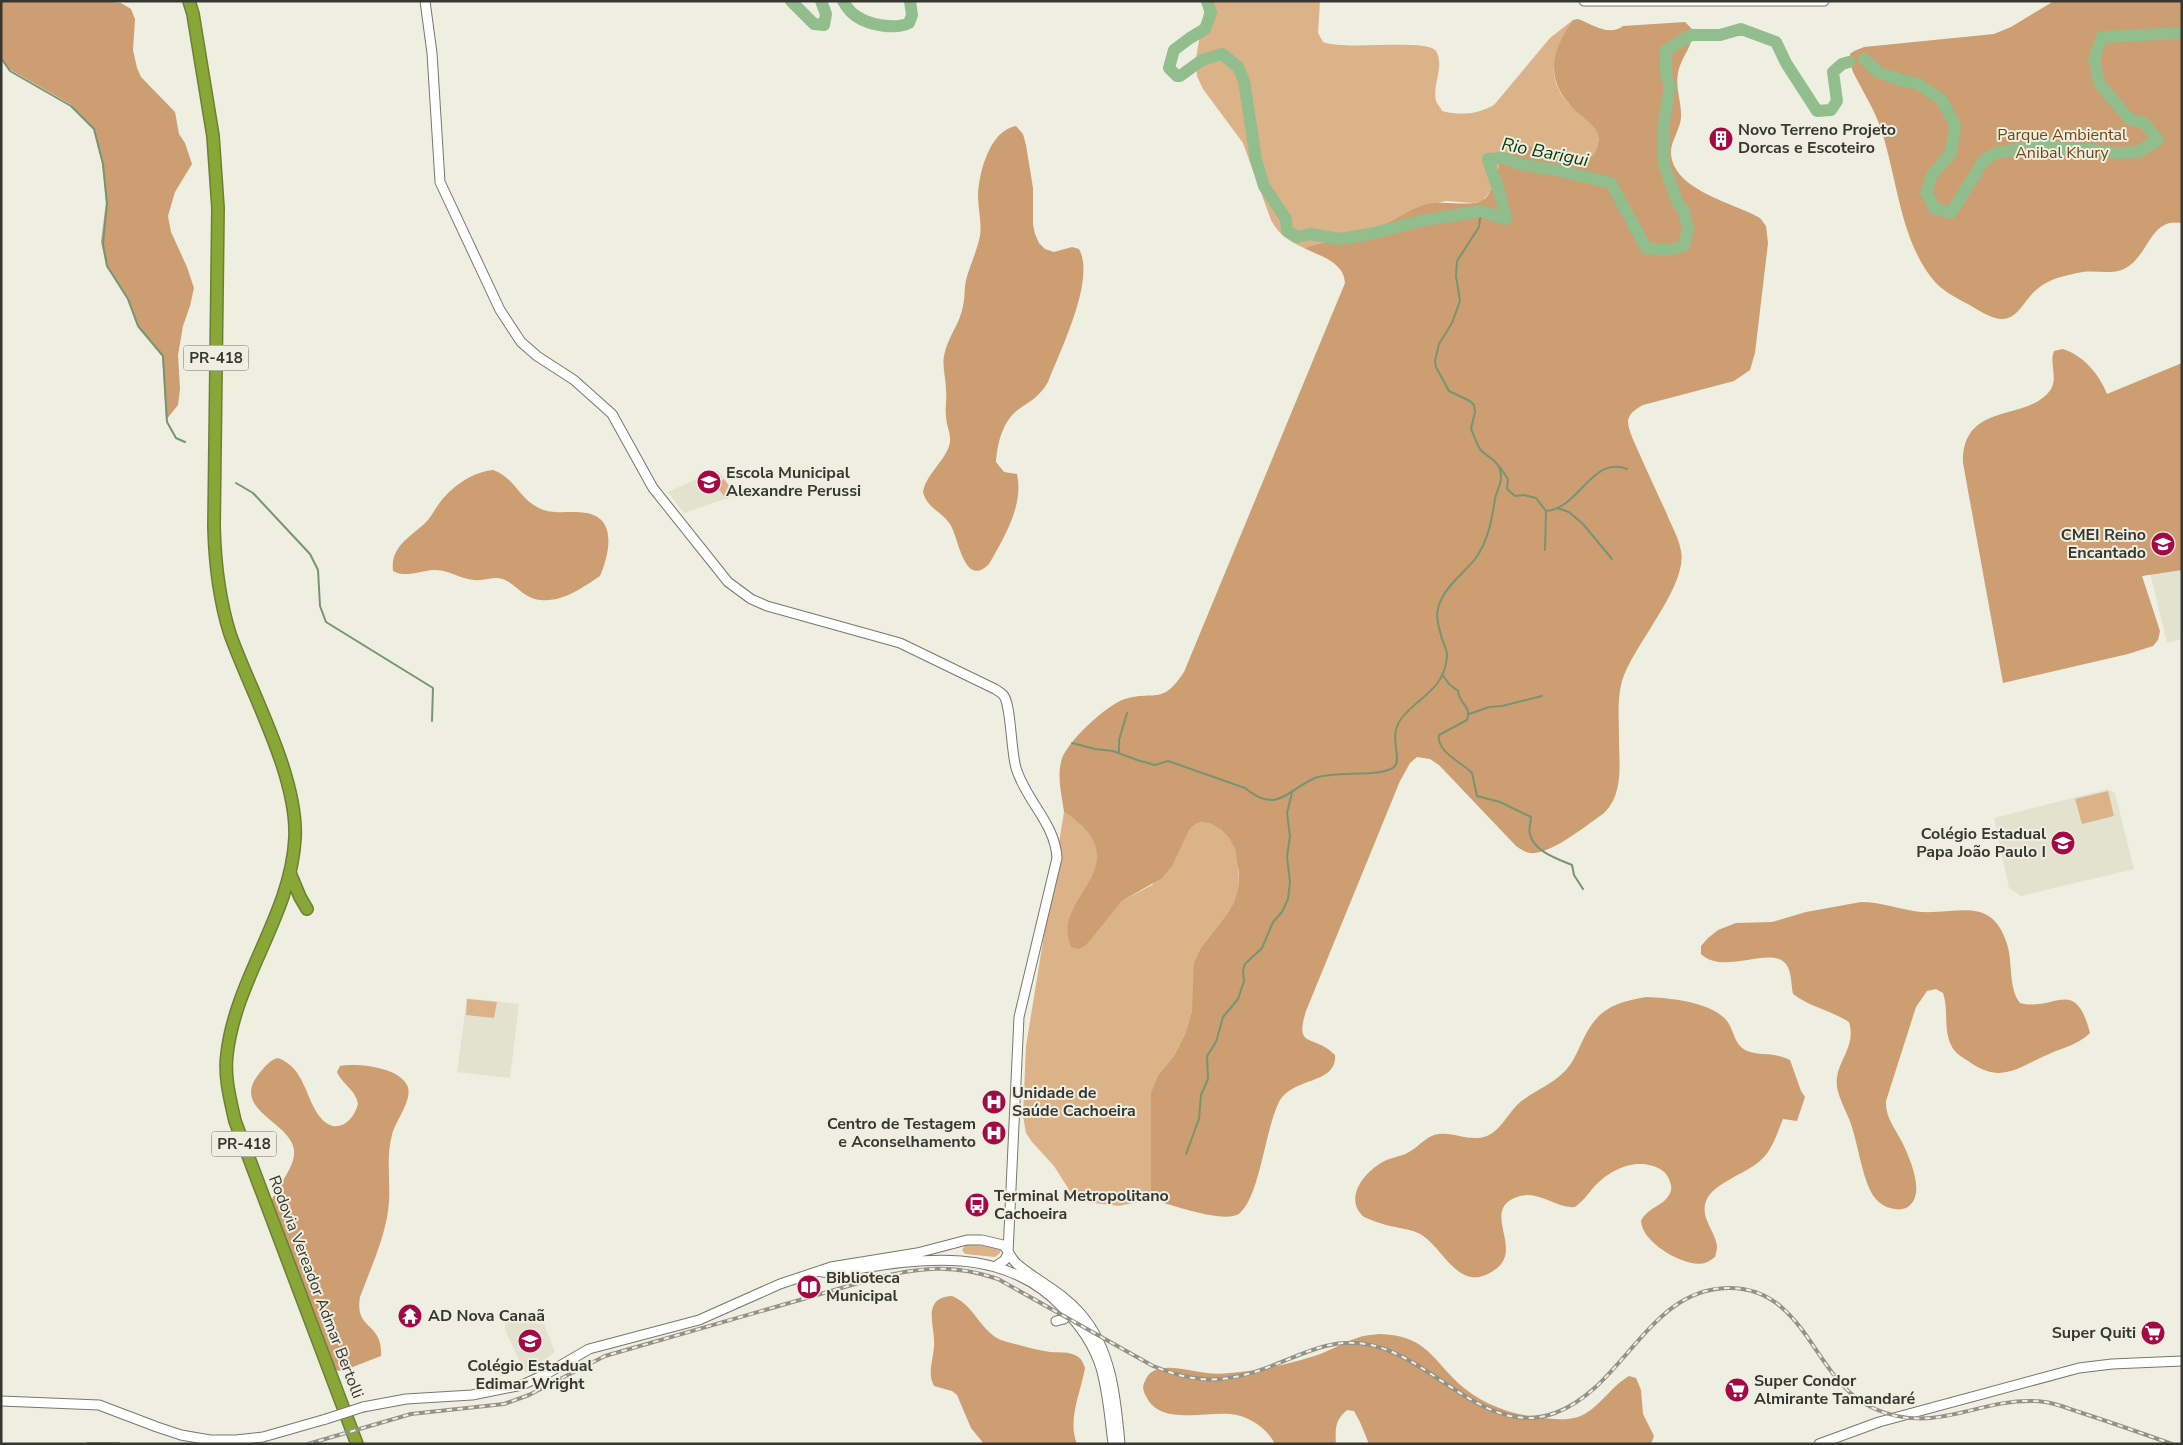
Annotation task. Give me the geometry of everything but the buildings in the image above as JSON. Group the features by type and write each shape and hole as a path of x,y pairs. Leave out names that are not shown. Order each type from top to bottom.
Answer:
{"highway":[{"name":"Rodovia Vereador Admar Bertolli","path":"189,1 193,14 213,136 218,208 214,527 216,569 224,614 230,634 279,758 293,807 295,838 290,873 277,913 254,963 237,1007 226,1055 228,1089 235,1121 357,1444"},
{"path":"290,873 307,909"}],"main road":[{"path":"426,1 432,53 440,182 500,310 522,342 537,356 574,380 612,414 653,488 728,582 741,592 767,606 836,624 914,648 995,689 1003,695 1008,705 1012,756 1017,773 1032,804 1048,824 1057,846 1057,858 1019,1017 1008,1253 1005,1260 996,1266"},
{"path":"1584,1 1824,1"},
{"path":"1000,1244 1010,1231"},
{"path":"1,1402 99,1405 181,1435 210,1440 263,1437 363,1407 406,1398 472,1395 522,1385 546,1374 589,1349 699,1320 780,1284 831,1267 917,1253 961,1242 982,1240 1000,1244 1019,1266 1061,1295 1081,1314 1100,1366 1114,1444"},
{"path":"959,1260 955,1252 961,1242"},
{"path":"818,1272 833,1273 917,1260 959,1260 996,1266 1019,1275 1039,1287 1087,1330 1108,1364 1116,1399 1120,1444"},
{"path":"1056,1321 1064,1319 1067,1312"},
{"path":"1819,1444 1879,1422 2079,1368 2112,1364 2182,1361"}],"shaded area":[{"path":"1206,1 1320,1 1318,33 1323,42 1349,45 1417,45 1429,47 1436,51 1439,63 1436,101 1442,111 1463,114 1476,112 1494,105 1550,38 1573,20 1557,54 1554,68 1555,79 1560,92 1566,100 1591,123 1598,138 1597,146 1593,156 1571,156 1529,146 1498,167 1490,192 1482,201 1473,203 1446,201 1419,207 1384,224 1304,248 1277,230 1271,220 1243,143 1203,89 1197,76 1196,58"},
{"name":"Escola Municipal Alexandre Perussi","path":"716,470 720,472 736,495 684,513 668,492"},
{"path":"724,479 734,493 726,499 716,485"},
{"path":"2182,509 2182,639 2167,643 2137,519"},
{"name":"Colégio Estadual Papa João Paulo I","path":"2108,789 2115,793 2134,869 2021,896 2009,888 1994,818"},
{"path":"2108,791 2114,816 2082,824 2075,799"},
{"path":"1064,812 1087,831 1097,849 1096,866 1090,882 1071,913 1067,930 1071,947 1110,915 1122,901 1152,885 1189,830 1196,824 1202,822 1211,824 1221,830 1229,838 1235,849 1238,861 1239,884 1234,902 1202,946 1192,1011 1185,1034 1174,1056 1158,1075 1151,1092 1151,1199 1119,1206 1085,1202 1073,1196 1054,1166 1026,1133 1023,1116 1026,1046"},
{"path":"467,998 519,1004 510,1078 457,1072"},
{"path":"467,999 497,1002 494,1018 466,1015"},
{"path":"965,1245 996,1246 1000,1249 1000,1253 995,1257 965,1254 962,1250"},
{"name":"Colégio Estadual Edimar Wright","path":"505,1321 544,1324 555,1352 525,1373 505,1330"}],"green space":[{"path":"1,1 102,1 121,3 131,9 135,19 133,50 137,68 141,77 175,112 179,134 185,143 192,164 175,192 168,216 171,232 187,267 194,288 183,326 178,355 180,389 178,405 166,420 162,354 137,325 127,298 106,264 101,242 106,202 102,162 93,127 70,104 9,69 1,58"},
{"name":"Parque Ambiental Anibal Khury","path":"2054,1 2182,1 2182,223 2171,223 2156,231 2133,263 2124,269 2114,272 2083,272 2057,278 2037,289 2012,316 1999,319 1948,293 1935,282 1923,266 1907,228 1880,126 1853,72 1850,54 1864,47 1994,34 2011,27"},
{"path":"1578,19 1606,30 1618,29 1623,26 1685,22 1693,30 1691,42 1678,73 1677,84 1681,118 1671,150 1675,167 1683,178 1694,187 1760,218 1766,226 1768,243 1755,353 1750,370 1734,381 1643,405 1633,412 1628,421 1632,438 1679,541 1681,565 1668,598 1637,650 1622,681 1619,695 1620,768 1615,797 1604,813 1571,837 1552,848 1530,853 1516,846 1439,765 1430,759 1417,757 1410,763 1400,781 1306,1011 1302,1031 1304,1036 1327,1048 1335,1055 1334,1065 1322,1076 1294,1088 1279,1102 1253,1192 1240,1213 1223,1217 1210,1215 1151,1199 1151,1092 1158,1075 1174,1056 1185,1034 1192,1011 1194,963 1202,946 1234,902 1239,884 1235,849 1229,838 1221,830 1211,824 1202,822 1196,824 1189,830 1172,866 1162,878 1122,901 1086,945 1079,949 1071,947 1067,929 1071,913 1096,866 1096,849 1087,831 1064,812 1060,781 1061,762 1064,754 1078,735 1108,708 1125,699 1164,693 1176,683 1184,672 1345,283 1344,276 1336,265 1304,248 1374,228 1390,222 1422,205 1434,203 1476,203 1481,201 1491,190 1499,165 1504,157 1509,151 1518,147 1535,147 1566,156 1593,156 1598,141 1597,131 1566,101 1559,90 1555,78 1555,56 1559,44 1573,20"},
{"path":"1016,126 1023,134 1026,145 1033,188 1033,224 1035,234 1039,243 1045,249 1054,252 1072,247 1079,249 1083,262 1083,278 1080,296 1068,334 1048,382 1039,394 1013,414 1002,433 996,462 1004,472 1017,474 1018,497 1011,521 989,564 981,570 974,570 968,566 964,559 950,524 931,506 923,492 928,478 945,455 950,442 946,419 944,360 948,343 964,303 966,280 980,236 978,195 981,175 988,153 999,135 1007,129"},
{"path":"2063,349 2078,356 2090,367 2100,380 2107,394 2182,363 2182,570 2142,576 2160,631 2158,640 2153,646 2128,654 2003,683 1963,463 1966,443 1973,430 1985,421 2028,406 2041,399 2051,389 2053,384 2052,360 2054,351"},
{"path":"493,470 506,477 525,498 543,510 586,513 596,516 603,522 607,530 608,548 600,576 565,596 557,599 541,600 528,596 503,579 474,580 439,570 408,574 393,571 395,554 403,542 428,520 446,495 471,476"},
{"path":"1861,902 1921,912 1961,910 1983,913 1993,919 2001,929 2009,951 2014,990 2020,1003 2032,1004 2070,1000 2078,1005 2084,1015 2090,1033 2076,1043 2019,1068 2001,1073 1992,1072 1971,1063 1954,1050 1947,1032 1946,1006 1943,993 1936,989 1927,991 1916,1007 1886,1101 1887,1112 1902,1142 1916,1181 1916,1193 1913,1201 1903,1209 1892,1209 1884,1206 1875,1198 1871,1191 1863,1172 1852,1128 1838,1091 1837,1078 1850,1040 1849,1022 1807,1003 1793,994 1788,967 1779,959 1758,958 1722,962 1711,960 1701,954 1701,946 1708,938 1718,930 1736,923 1772,922 1806,912"},
{"path":"1646,997 1679,1000 1714,1011 1729,1024 1737,1042 1745,1050 1784,1057 1790,1060 1805,1097 1797,1121 1783,1119 1772,1146 1765,1156 1755,1165 1720,1185 1708,1198 1705,1205 1705,1216 1716,1241 1715,1257 1705,1263 1687,1262 1666,1252 1649,1238 1643,1229 1641,1221 1647,1213 1666,1199 1670,1193 1671,1186 1664,1171 1645,1164 1629,1165 1613,1171 1600,1181 1575,1207 1568,1207 1532,1195 1517,1197 1507,1203 1502,1211 1501,1220 1506,1251 1503,1260 1496,1269 1483,1276 1472,1277 1454,1268 1422,1235 1364,1217 1358,1210 1356,1195 1358,1188 1362,1180 1374,1168 1384,1161 1409,1152 1434,1135 1447,1134 1480,1138 1492,1133 1500,1127 1516,1106 1565,1071 1573,1061 1588,1031 1600,1015 1615,1005"},
{"path":"278,1058 294,1069 304,1084 320,1117 332,1126 343,1125 348,1121 356,1111 358,1104 355,1095 337,1072 340,1066 356,1065 386,1070 402,1079 407,1085 408,1097 394,1129 390,1144 389,1201 386,1222 360,1297 359,1308 361,1316 378,1337 381,1356 339,1371 331,1368 302,1282 271,1202 289,1170 294,1150 290,1140 283,1131 257,1107 252,1098 252,1087 258,1075 265,1067"},
{"path":"952,1296 967,1306 989,1332 1004,1341 1050,1352 1070,1353 1080,1358 1085,1368 1073,1425 1077,1444 984,1444 971,1428 957,1395 952,1391 934,1386 931,1376 934,1347 933,1308 936,1302 942,1298"},
{"path":"1379,1334 1394,1335 1416,1343 1432,1355 1457,1382 1474,1395 1504,1410 1525,1415 1557,1419 1578,1417 1592,1409 1629,1376 1636,1378 1641,1390 1643,1414 1654,1436 1651,1444 1369,1444 1354,1411 1347,1410 1340,1417 1337,1425 1336,1444 1275,1444 1264,1429 1243,1417 1226,1414 1187,1415 1162,1412 1153,1406 1144,1391 1143,1385 1150,1374 1164,1368 1218,1374 1261,1369 1311,1357 1360,1337"}],"waterway":[{"name":"Rio Barigui","path":"791,1 814,24 824,25 826,14 821,1"},
{"name":"Rio Barigui","path":"843,1 852,13 861,19 875,24 890,26 909,23 912,15 910,1"},
{"name":"Rio Barigui","path":"1207,1 1211,13 1205,29 1174,50 1169,68 1177,76 1180,76 1202,60 1222,54 1238,67 1244,81 1256,160 1264,186 1286,219 1287,231 1297,237 1310,234 1339,239 1370,234 1420,221 1481,211 1506,219 1501,196 1488,159 1503,158 1523,165 1557,170 1611,183 1646,248 1666,250 1684,246 1688,229 1684,211 1677,201 1664,165 1664,122 1670,86 1666,74 1666,50 1691,35 1720,35 1741,29 1776,42 1786,63 1817,111 1831,110 1837,101 1833,72 1842,64 1849,62"},
{"name":"Rio Barigui","path":"1864,59 1878,72 1903,81 1916,83 1941,99 1955,125 1951,153 1932,175 1926,192 1934,208 1951,213 1984,160 1996,153 2042,145 2070,150 2118,153 2138,152 2158,140 2144,123 2129,119 2099,83 2094,59 2102,37 2182,33"},
{"path":"1,58 10,71 71,106 94,129 103,164 107,204 103,244 107,266 128,299 138,326 163,356 167,422 176,438 185,442"},
{"path":"1072,743 1113,751 1155,765 1168,761 1245,788 1266,800 1282,798 1315,778 1334,774 1381,772 1395,766 1397,762 1395,739 1397,726 1407,711 1435,686 1445,669 1447,655 1438,624 1439,605 1444,594 1475,559 1483,545 1489,530 1501,481 1497,463 1483,453 1471,429 1475,412 1474,405 1470,401 1449,391 1436,367 1435,361 1439,344 1452,323 1460,301 1456,276 1457,261 1479,227 1481,211"},
{"path":"1499,466 1508,479 1507,489 1515,496 1524,495 1536,498 1546,511 1545,550"},
{"path":"1546,511 1558,508 1568,502 1604,469 1615,467 1627,469"},
{"path":"236,483 253,493 310,554 318,570 320,606 326,622 433,688 432,721"},
{"path":"1557,508 1569,512 1583,524 1612,559"},
{"path":"1442,674 1449,684 1458,691 1468,711 1467,720 1439,735 1442,747 1451,757 1472,773 1477,796 1500,802 1531,817 1529,830 1532,840 1547,854 1572,865 1574,875 1583,889"},
{"path":"1469,714 1489,707 1502,706 1542,696"},
{"path":"1119,753 1119,740 1127,713"},
{"path":"1186,1154 1199,1119 1201,1095 1208,1079 1207,1056 1216,1042 1223,1017 1238,999 1244,981 1243,970 1245,964 1262,948 1273,922 1282,912 1288,899 1290,882 1287,857 1290,836 1287,813 1292,793"}],"railway":[{"path":"308,1444 411,1414 504,1404 529,1395 605,1356 876,1278 908,1271 937,1269 967,1271 998,1279 1153,1366 1182,1376 1209,1379 1236,1377 1266,1368 1314,1349 1339,1344 1365,1344 1389,1351 1413,1363 1481,1405 1505,1415 1529,1418 1555,1413 1579,1400 1600,1383 1656,1321 1677,1304 1700,1293 1728,1288 1755,1292 1776,1303 1793,1319 1837,1379 1854,1396 1875,1409 1897,1416 1917,1418 1956,1414 2013,1402 2040,1401 2062,1406 2172,1444"},
{"path":"88,1444 119,1444"}],"place":[{"name":"Novo Terreno Projeto Dorcas e Escoteiro","path":"1721,139"},
{"name":"Escola Municipal Alexandre Perussi","path":"709,482"},
{"name":"CMEI Reino Encantado","path":"2163,544"},
{"name":"Colégio Estadual Papa João Paulo I","path":"2063,843"},
{"name":"Unidade de Saúde Cachoeira","path":"994,1102"},
{"name":"Centro de Testagem e Aconselhamento","path":"994,1133"},
{"name":"Terminal Metropolitano Cachoeira","path":"977,1205"},
{"name":"Biblioteca Municipal","path":"809,1287"},
{"name":"AD Nova Canaã","path":"410,1316"},
{"name":"Super Quiti","path":"2153,1333"},
{"name":"Colégio Estadual Edimar Wright","path":"530,1341"},
{"name":"Super Condor Almirante Tamandaré","path":"1737,1390"}]}
